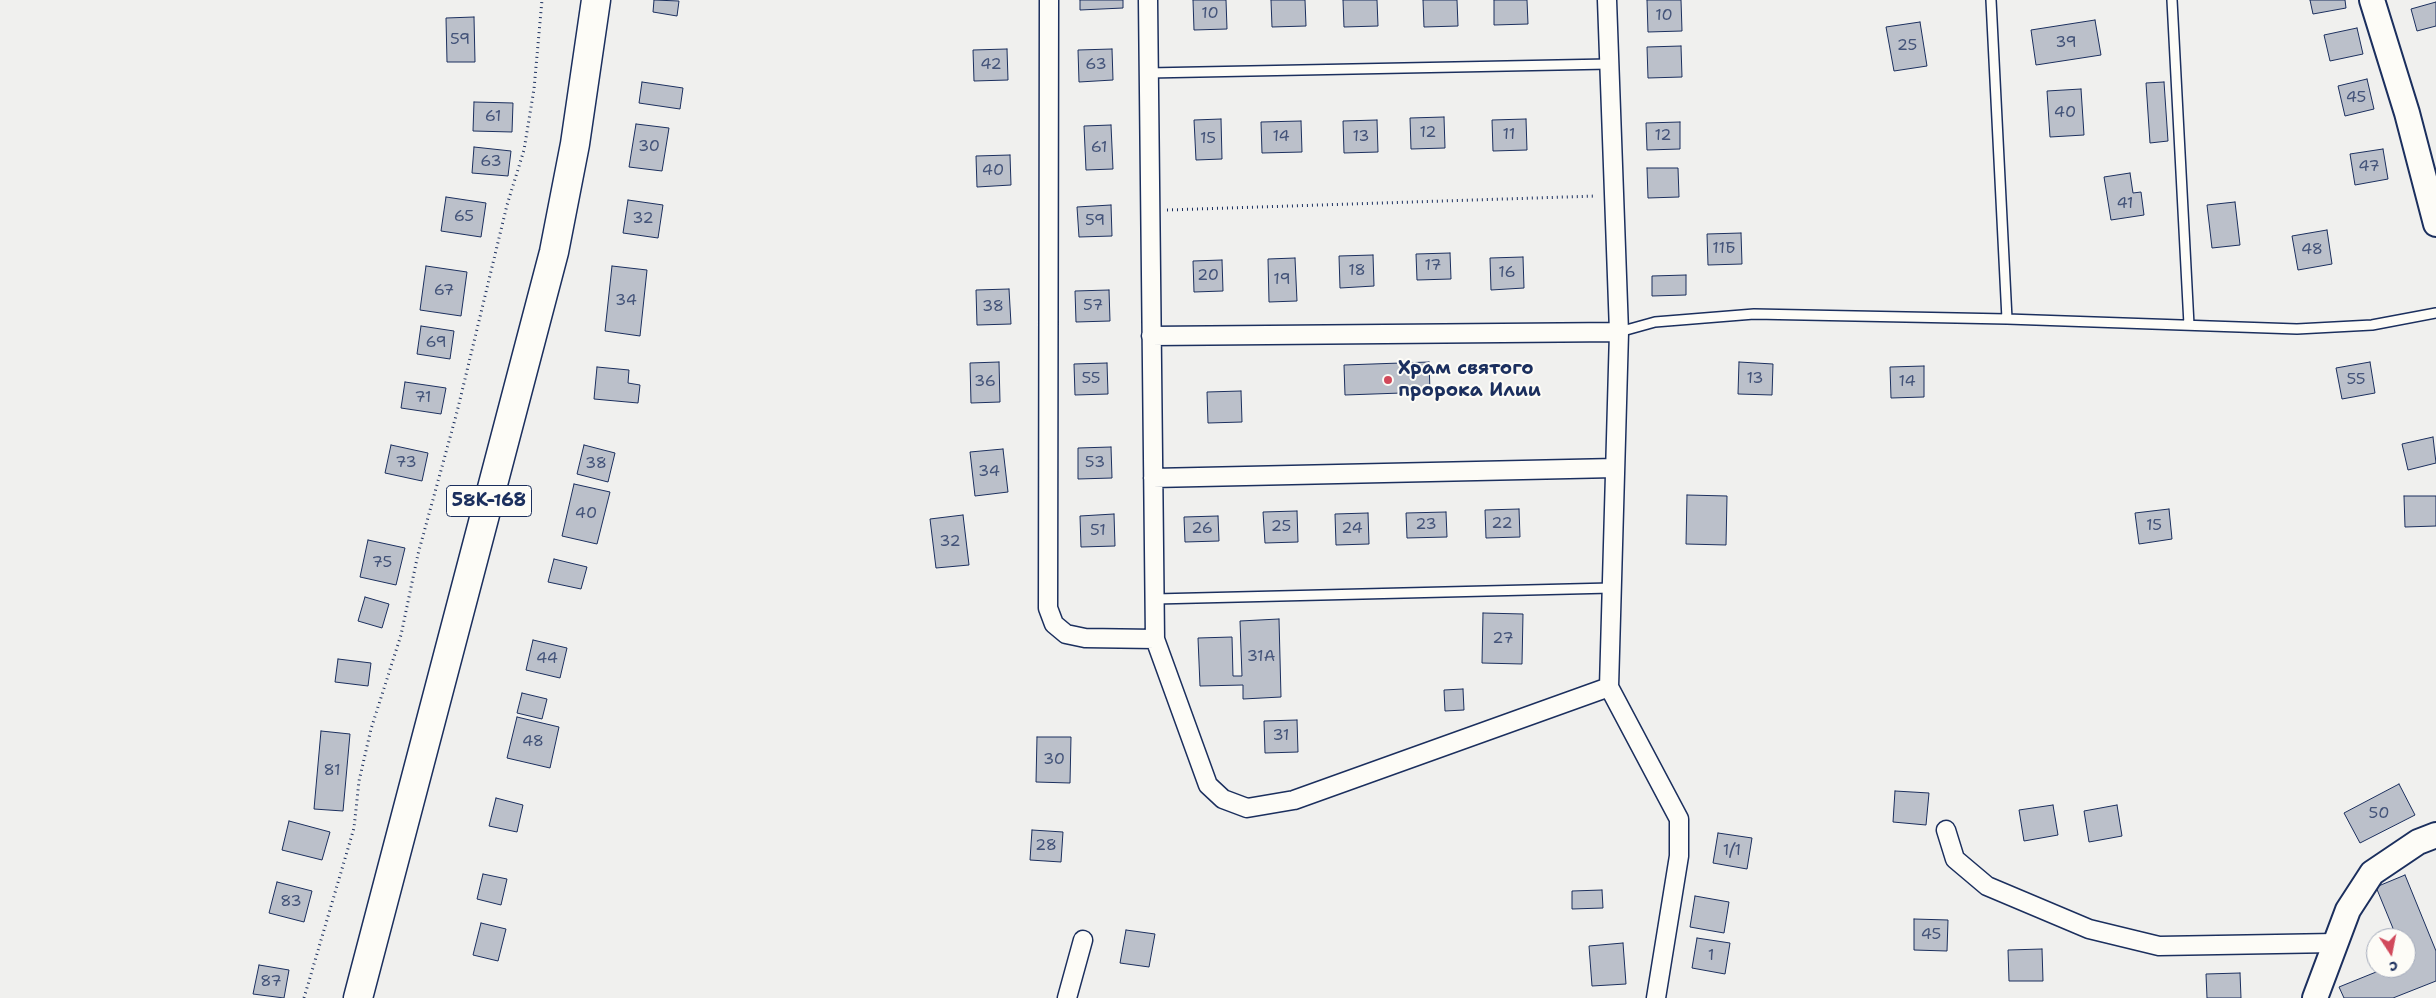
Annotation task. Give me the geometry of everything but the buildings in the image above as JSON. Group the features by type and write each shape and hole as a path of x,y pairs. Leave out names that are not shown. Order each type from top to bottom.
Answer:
{"main road":[{"name":"58К-168","path":"358,998 554,252 576,144 596,0"}],"street":[{"path":"1049,0 1048,608 1054,624 1066,634 1084,638 1155,639"},
{"path":"1148,0 1147,73 1155,639 1208,785 1223,799 1248,808 1294,800 1609,687"},
{"path":"1607,0 1619,332 1609,687 1679,820 1679,856 1656,998"},
{"path":"2372,0 2407,113 2436,224"},
{"path":"1151,336 1619,332"},
{"path":"1153,478 1615,468"},
{"path":"1946,830 1956,859 1987,886 2089,929 2159,946 2335,943"},
{"path":"2315,998 2348,910 2372,874 2418,842 2436,835"},
{"path":"1067,998 1083,940"}],"lane":[{"path":"1991,0 2007,319"},
{"path":"2172,0 2189,325"},
{"path":"1147,73 1609,64"},
{"path":"1619,332 1655,322 1754,314 2334,328 2372,325 2436,313"},
{"path":"1154,599 1611,588"}],"path":[{"path":"304,998 354,828 358,781 400,635 418,554 457,412 507,205 524,150 534,89 542,0"},
{"path":"1149,211 1614,195"}],"place":[{"name":"Храм святого пророка Илии","path":"1388,380"}]}
